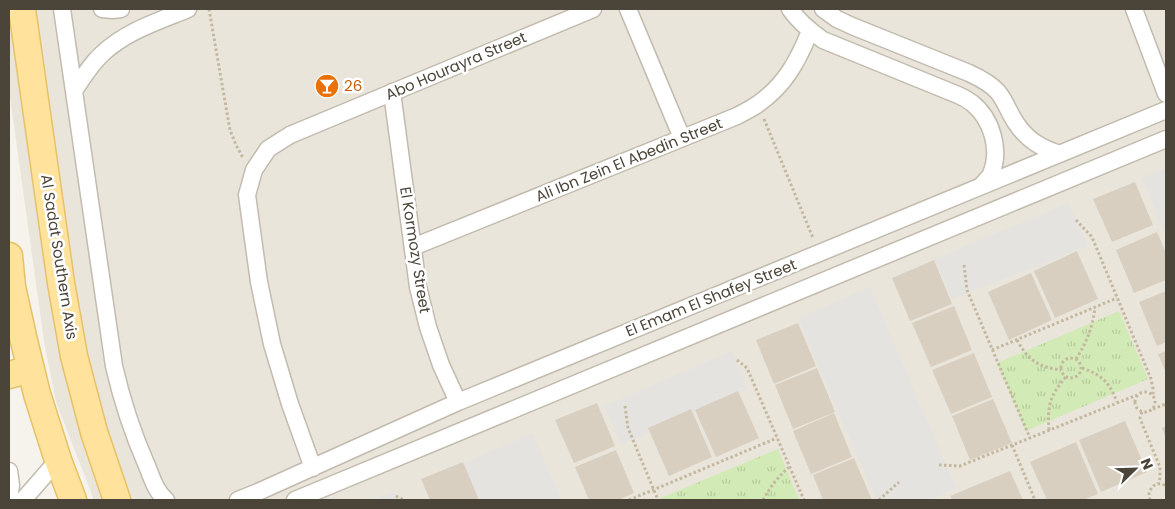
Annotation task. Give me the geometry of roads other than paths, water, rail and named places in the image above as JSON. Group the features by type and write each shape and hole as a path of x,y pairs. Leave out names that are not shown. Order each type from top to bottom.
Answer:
{"main road":[{"name":"Al Sadat Southern Axis","path":"22,9 61,283 74,356 94,432 117,500"},
{"path":"9,53 13,54 21,62 32,76"},
{"path":"9,256 20,372 37,394 73,500"}],"street":[{"path":"62,9 114,366 121,396 133,431 156,488 166,500"},
{"path":"102,9 121,9"},
{"path":"74,90 103,53 122,39 142,28 188,9"},
{"name":"Abo Hourayra Street","path":"314,468 290,404 272,344 259,282 247,195 254,170 268,149 290,135 593,9"},
{"path":"628,9 682,138"},
{"path":"790,9 810,31 823,40 906,72 972,103 983,114 990,128 994,144 994,160 990,175 981,186"},
{"path":"823,9 844,23 985,80 998,92 1016,123 1028,138 1043,148 1060,154"},
{"path":"1134,9 1166,94"},
{"name":"Ali Ibn Zein El Abedin Street","path":"413,247 737,116 758,104 775,90 790,72 802,52 810,31"},
{"path":"906,72 915,51"},
{"name":"El Kormozy Street","path":"392,92 418,287 428,327 441,365 458,402"},
{"name":"El Emam El Shafey Street","path":"238,500 259,496 314,468 458,402 1166,110"},
{"name":"El Emam El Shafey Street","path":"295,500 1166,139"},
{"path":"774,272 784,297"},
{"path":"23,500 58,460"},
{"path":"9,471 11,485 9,500"}],"place":[{"name":"26","path":"327,86"}]}
